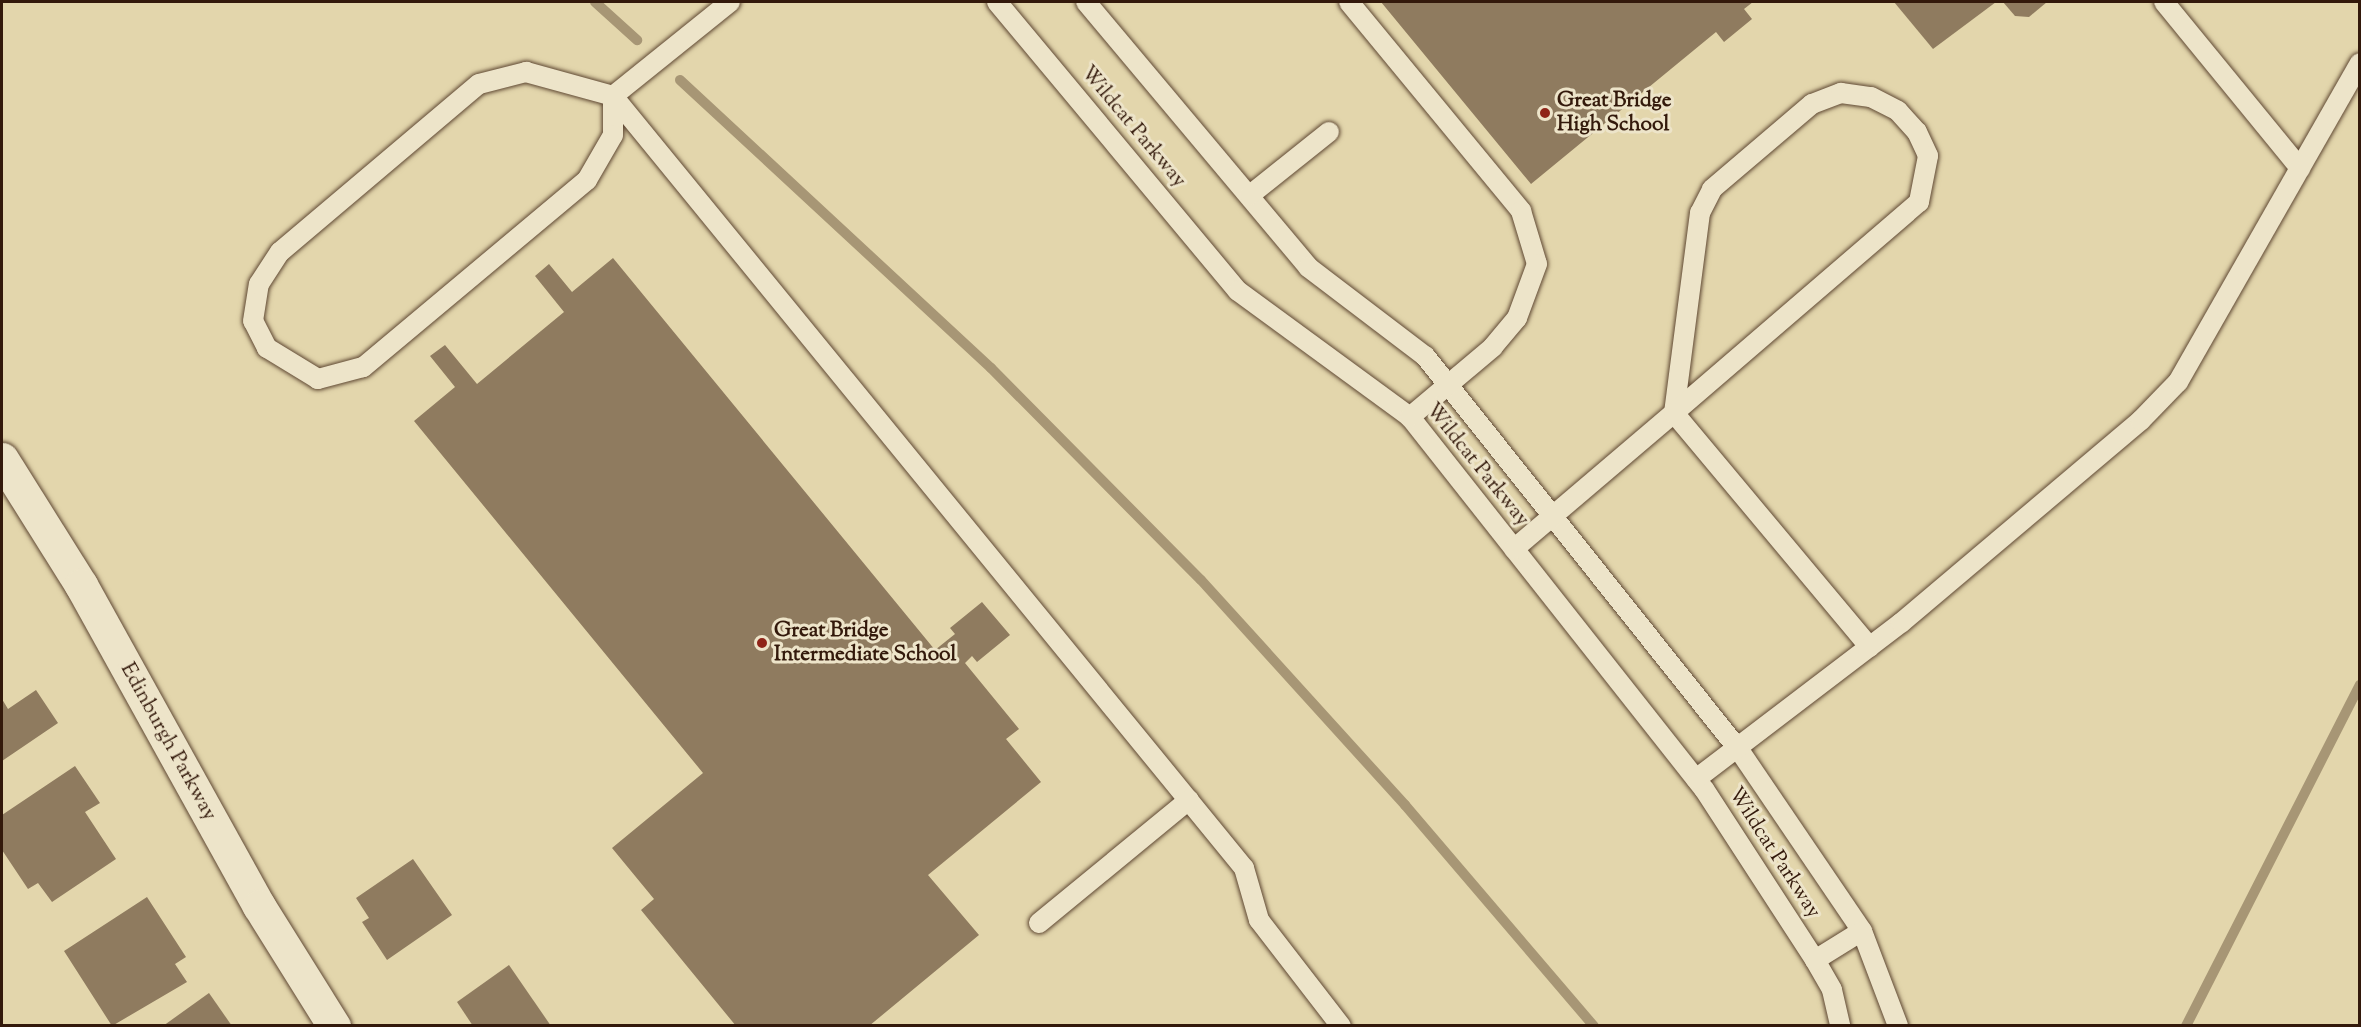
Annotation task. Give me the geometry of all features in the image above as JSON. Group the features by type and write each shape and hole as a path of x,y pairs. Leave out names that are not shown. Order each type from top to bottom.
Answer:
{"street":[{"name":"Edinburgh Parkway","path":"2,459 81,585 259,906 334,1026"}],"lane":[{"path":"730,2 614,96 613,135 587,180 363,367 318,379 267,348 253,321 260,284 280,252 479,84 526,72 614,96 1244,868 1259,920 1341,1026"},
{"name":"Wildcat Parkway","path":"997,2 1238,291 1410,417 1696,779 1815,960 1832,990 1840,1026"},
{"name":"Wildcat Parkway","path":"1086,2 1308,267 1425,356 1554,516 1739,750 1862,931 1898,1026"},
{"path":"1349,2 1521,211 1532,237 1537,264 1517,318 1449,385 1410,417"},
{"path":"2164,2 2300,168"},
{"path":"1696,779 1739,750 1870,647 2141,420 2178,382 2360,63"},
{"path":"1514,549 1554,516 1674,413 1919,202 1928,156 1917,132 1898,111 1871,98 1829,97 1712,189 1700,213 1674,413 1870,647"},
{"path":"1250,195 1329,132"},
{"path":"1040,923 1189,800"},
{"path":"1815,960 1862,931"}],"building":[{"name":"Great Bridge High School","path":"1381,2 1753,2 1744,9 1752,19 1724,42 1716,32 1531,184"},
{"path":"1894,2 1996,2 1933,49"},
{"path":"2003,2 2047,2 2029,17 2015,16"},
{"name":"Great Bridge Intermediate School","path":"613,258 935,650 955,634 950,628 982,602 1010,635 977,662 972,656 965,663 1019,729 1006,739 1041,782 928,875 979,935 869,1026 736,1026 641,910 654,899 612,848 703,773 414,421 455,387 430,356 445,345 477,384 564,312 535,276 549,264 572,292"},
{"path":"36,690 58,723 2,761 2,699 8,709"},
{"path":"75,766 100,803 85,812 116,859 52,902 38,883 28,889 2,850 2,815"},
{"path":"413,859 452,915 387,960 362,922 369,918 356,898"},
{"path":"147,897 186,957 175,964 187,982 112,1026 64,951"},
{"path":"509,965 551,1026 473,1026 457,1002"},
{"path":"209,993 232,1026 163,1026"}],"waterway":[{"path":"595,2 637,40"},
{"path":"680,80 991,368 1201,580 1405,805 1594,1026"},
{"path":"2186,1026 2360,685"}],"place":[{"name":"Great Bridge High School","path":"1545,113"},
{"name":"Great Bridge Intermediate School","path":"762,643"}]}
